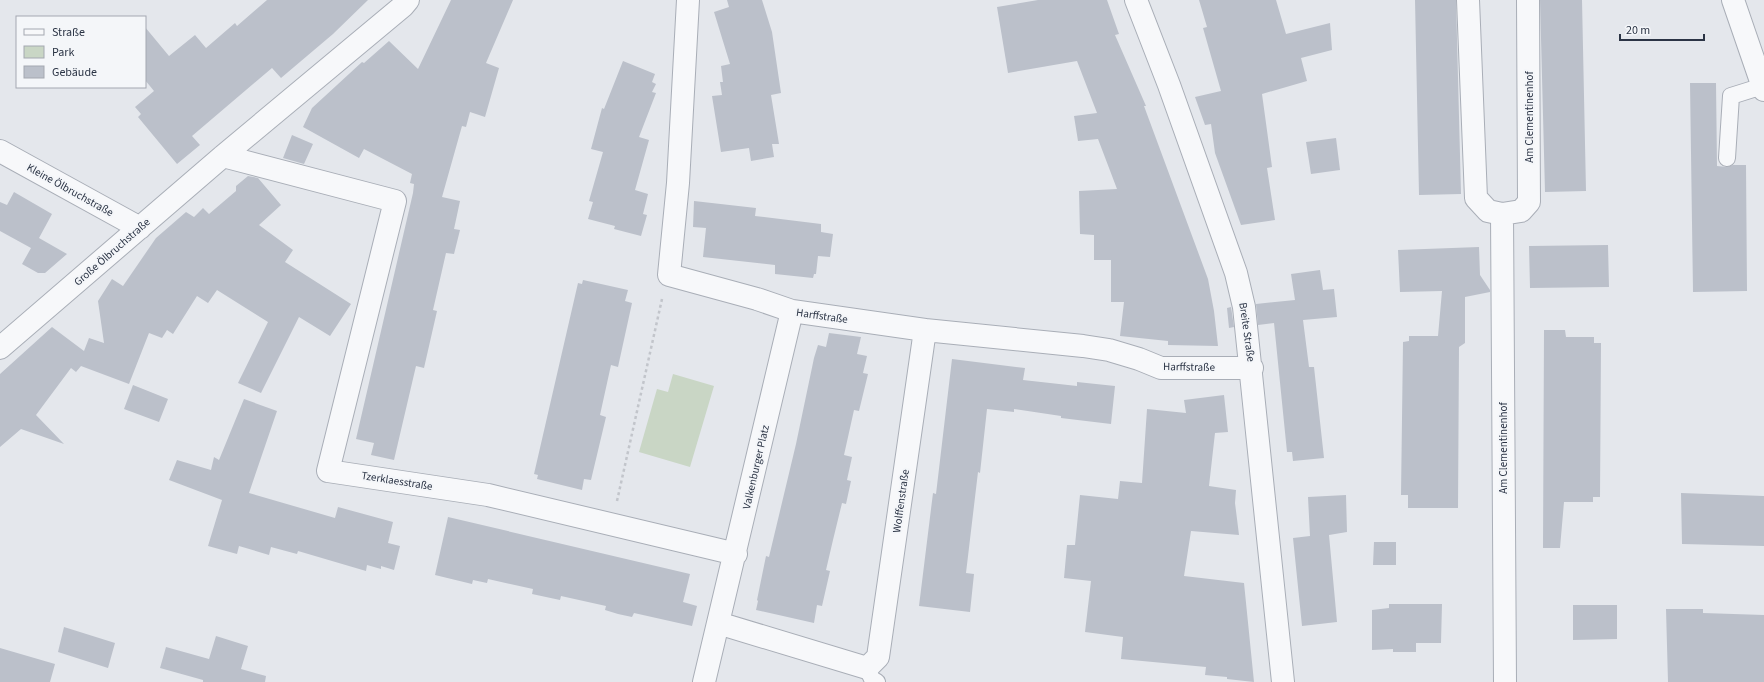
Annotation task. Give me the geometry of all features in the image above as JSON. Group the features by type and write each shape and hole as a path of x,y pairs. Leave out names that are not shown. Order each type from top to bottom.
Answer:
{"street":[{"name":"Große Ölbruchstraße","path":"0,348 224,156 403,6 408,0"},
{"path":"669,275 678,183 688,0"},
{"name":"Breite Straße","path":"1136,0 1169,85 1236,273 1244,307 1252,368 1283,682"},
{"path":"1468,0 1476,198 1488,212 1502,214"},
{"name":"Am Clementinenhof","path":"1505,682 1502,214 1521,211 1530,202 1528,0"},
{"path":"1733,0 1763,88"},
{"name":"Kleine Ölbruchstraße","path":"0,151 140,228"},
{"name":"Tzerklaesstraße","path":"224,156 395,201 328,471 488,495 612,526 736,554"},
{"name":"Harffstraße","path":"669,275 757,299 792,311 925,330 1109,350 1131,356 1161,368 1252,368"},
{"name":"Valkenburger Platz","path":"704,682 736,554 792,311"},
{"name":"Wolffenstraße","path":"718,623 872,675 878,657 925,330"}],"lane":[{"path":"1727,158 1731,96 1763,88"}],"path":[{"path":"612,526 662,298 669,275"}],"green space":[{"path":"673,374 714,386 690,467 639,452 657,389 668,392"}],"building":[{"path":"267,0 368,0 333,34 281,78 272,68 192,136 200,145 177,164 138,117 141,114 135,107 154,91 146,81 146,28 169,56 195,35 206,48 235,23 237,26"},
{"path":"451,0 513,0 486,63 499,68 485,117 470,112 466,127 462,126 442,197 460,201 454,229 460,230 454,254 446,253 433,310 437,311 424,368 416,366 394,460 371,455 374,443 356,439 413,193 414,184 410,183 412,174 364,149 359,158 303,127 312,108 362,62 364,63 389,41 418,69"},
{"path":"727,0 762,0 772,32 781,93 771,95 779,144 772,144 774,157 751,161 749,148 721,152 712,96 722,95 720,82 723,82 721,66 730,64 714,12 729,7"},
{"path":"1038,0 1107,0 1119,34 1115,35 1146,106 1144,106 1208,279 1214,311 1218,346 1168,345 1168,341 1120,336 1124,302 1111,302 1111,260 1094,260 1094,235 1080,234 1079,191 1117,189 1098,139 1078,141 1074,116 1097,113 1077,61 1008,73 997,7"},
{"path":"1199,0 1276,0 1286,34 1330,23 1332,50 1301,58 1307,81 1262,94 1272,167 1267,168 1275,220 1241,225 1215,153 1211,124 1205,125 1195,97 1221,91 1203,28 1207,27"},
{"path":"1415,0 1456,0 1461,194 1419,195"},
{"path":"1540,0 1582,0 1586,191 1545,192"},
{"path":"623,61 655,74 652,82 656,84 652,92 656,93 639,137 649,140 635,190 648,194 643,214 647,215 641,236 614,229 615,226 588,219 593,202 589,201 603,152 591,149 602,108 604,109"},
{"path":"1690,83 1716,83 1717,166 1727,167 1733,165 1746,165 1747,291 1693,292"},
{"path":"292,135 313,144 304,164 283,158"},
{"path":"1336,138 1340,170 1311,174 1306,142"},
{"path":"248,176 258,178 281,205 259,225 293,250 285,262 351,304 330,336 299,317 261,393 238,383 268,322 217,290 208,303 197,296 173,334 167,330 162,338 149,333 129,384 81,366 76,372 71,368 36,415 64,444 21,429 0,447 0,374 52,327 84,351 89,338 104,343 98,301 112,279 123,286 156,238 186,212 194,217 203,208 209,214 236,191 236,186"},
{"path":"14,192 52,214 39,238 67,254 45,273 38,273 22,264 31,248 0,231 0,202 7,205"},
{"path":"694,201 756,208 755,216 821,224 821,232 833,234 830,257 818,256 816,274 814,274 813,278 775,274 775,265 703,257 706,228 693,227"},
{"path":"1608,245 1609,287 1530,288 1529,246"},
{"path":"1479,247 1480,275 1490,292 1465,297 1465,343 1459,347 1458,508 1408,508 1408,495 1401,495 1403,342 1409,341 1409,336 1438,336 1442,291 1400,292 1398,250"},
{"path":"1320,270 1323,290 1334,289 1337,317 1303,320 1309,367 1314,367 1324,458 1293,461 1292,452 1287,452 1274,323 1258,325 1256,304 1295,300 1291,274"},
{"path":"583,280 628,290 625,301 632,303 618,367 611,365 600,415 606,417 591,480 584,479 582,490 537,479 538,475 534,474 578,283 582,284"},
{"path":"1231,307 1234,327 1229,328 1227,308"},
{"path":"1544,330 1565,330 1566,337 1594,337 1594,343 1601,343 1600,497 1593,497 1593,502 1564,502 1560,548 1543,548"},
{"path":"829,333 861,337 857,354 867,356 863,373 868,374 859,411 854,410 844,455 852,457 847,480 851,481 846,504 842,503 826,570 830,571 822,606 817,605 814,623 756,610 766,556 769,557 796,444 814,358 818,345 826,347"},
{"path":"952,359 1025,368 1023,380 1077,386 1077,382 1115,386 1111,424 1061,418 1061,416 1014,409 1014,412 987,409 966,573 974,574 970,612 919,606 933,493 936,494"},
{"path":"133,385 168,399 159,422 124,409"},
{"path":"1224,395 1228,432 1215,433 1209,486 1236,490 1235,503 1239,535 1191,531 1184,576 1244,583 1254,682 1205,675 1206,667 1121,659 1123,637 1085,632 1091,581 1064,578 1067,545 1075,545 1080,495 1118,499 1120,481 1142,483 1147,409 1186,413 1184,400"},
{"path":"244,399 277,411 249,493 335,518 338,507 393,522 388,543 400,546 394,570 381,566 381,569 367,565 366,571 298,551 297,554 271,547 269,555 239,546 237,554 208,546 222,500 169,480 177,460 211,470 214,457 219,460"},
{"path":"1681,493 1764,496 1764,546 1682,544"},
{"path":"1346,495 1347,532 1329,535 1337,622 1302,626 1293,538 1310,536 1308,497"},
{"path":"448,517 690,574 683,602 697,606 692,626 634,613 632,617 618,614 605,610 606,606 561,596 560,600 532,594 533,589 488,579 487,583 473,580 472,584 435,575"},
{"path":"1374,542 1396,542 1396,565 1373,565"},
{"path":"1389,604 1442,604 1441,643 1416,643 1416,652 1393,652 1393,649 1372,650 1372,610 1389,608"},
{"path":"1573,605 1617,605 1617,639 1573,640"},
{"path":"1666,609 1703,609 1703,613 1764,615 1764,682 1668,682"},
{"path":"64,627 115,643 108,668 58,652"},
{"path":"216,636 248,646 241,669 266,676 265,682 203,682 203,680 160,668 166,647 209,659"},
{"path":"0,648 55,664 50,682 0,682"}]}
